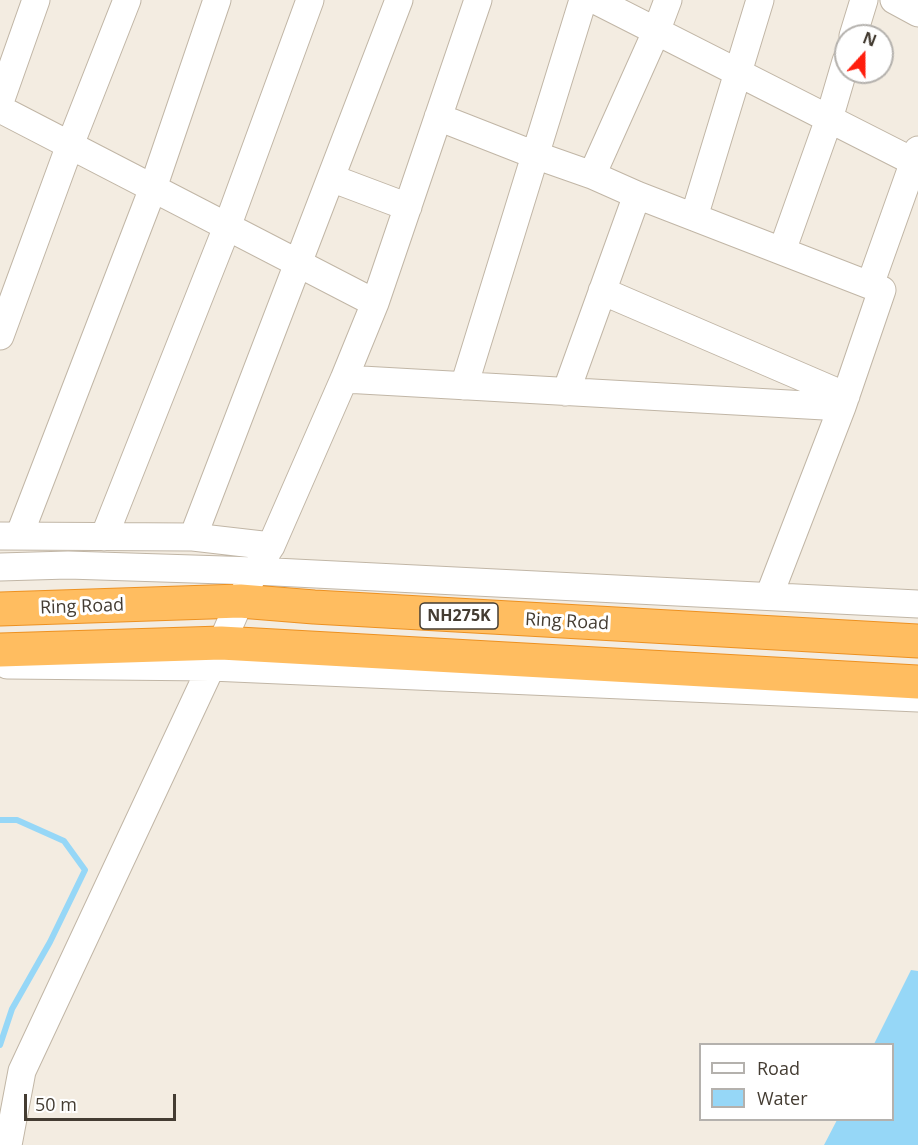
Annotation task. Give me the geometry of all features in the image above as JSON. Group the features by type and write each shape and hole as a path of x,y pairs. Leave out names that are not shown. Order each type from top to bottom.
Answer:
{"highway":[{"name":"Ring Road","path":"0,609 240,602 918,641"},
{"name":"NH275K","path":"0,650 216,655 918,682"}],"street":[{"path":"0,102 36,0"},
{"path":"0,336 70,145 127,0"},
{"path":"217,0 153,189 10,536 194,537 271,546"},
{"path":"104,537 227,227 310,0"},
{"path":"194,537 399,0"},
{"path":"8,1145 9,1068 216,655 255,571 271,546 375,303 478,0"},
{"path":"464,386 583,0"},
{"path":"595,0 829,119 917,158 870,285"},
{"path":"592,175 668,0"},
{"path":"694,217 760,0"},
{"path":"857,24 864,0"},
{"path":"782,251 839,84"},
{"path":"0,109 375,303"},
{"path":"438,117 592,175 637,195 882,290 844,402 769,596"},
{"path":"331,178 408,207"},
{"path":"566,392 637,195"},
{"path":"602,291 844,402"},
{"path":"344,379 566,392 844,402"},
{"path":"0,567 68,565 255,571 918,604"},
{"path":"0,666 216,655 918,698"}],"water":[{"path":"911,970 918,971 918,1145 824,1145 836,1121 894,1121 894,1043 874,1043"}],"waterway":[{"path":"0,820 17,820 64,841 85,870 50,942 12,1009 0,1045"}]}
